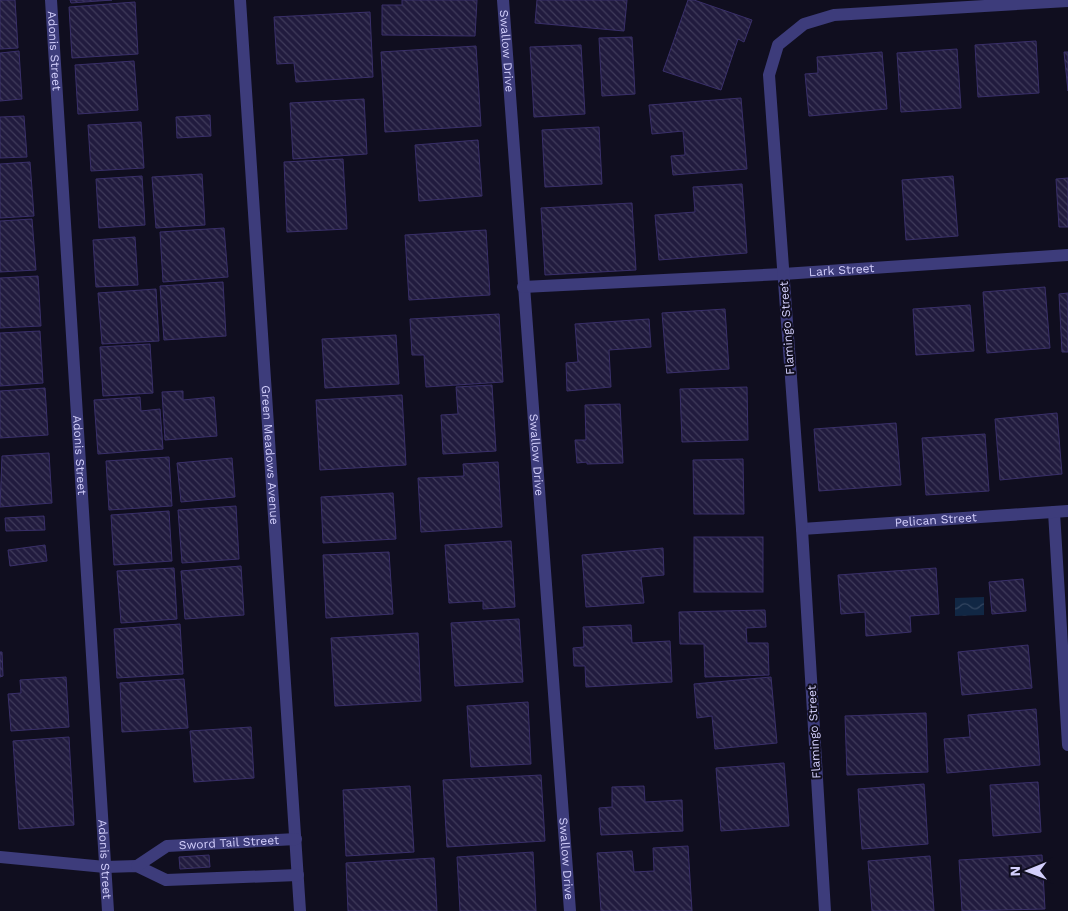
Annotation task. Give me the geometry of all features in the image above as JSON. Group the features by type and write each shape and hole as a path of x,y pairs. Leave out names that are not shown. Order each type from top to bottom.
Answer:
{"street":[{"name":"Adonis Street","path":"51,0 108,911"},
{"name":"Green Meadows Avenue","path":"240,0 300,911"},
{"name":"Swallow Drive","path":"503,0 570,911"},
{"name":"Flamingo Street","path":"825,911 802,529 769,75 778,45 804,24 834,15 1068,1"},
{"name":"Lark Street","path":"523,287 783,274 1068,255"},
{"name":"Pelican Street","path":"802,529 1068,511"},
{"path":"1054,512 1068,745"},
{"name":"Sword Tail Street","path":"137,866 167,846 296,839"},
{"path":"0,857 105,867 137,866 166,880 298,875"}],"water":[{"path":"984,597 984,615 955,616 955,598"}],"building":[{"path":"0,0 15,0 18,48 0,49"},
{"path":"70,0 112,0 71,3"},
{"path":"402,0 477,0 475,36 382,35 382,5 402,5"},
{"path":"537,0 627,0 624,31 535,23"},
{"path":"688,0 694,0 752,20 744,42 738,39 721,90 663,71"},
{"path":"135,2 138,54 72,58 69,7"},
{"path":"370,12 373,77 296,82 294,63 277,64 274,17"},
{"path":"632,37 635,94 602,96 599,38"},
{"path":"1036,41 1039,93 978,97 975,45"},
{"path":"581,45 585,114 534,117 530,47"},
{"path":"476,46 481,126 385,132 381,52"},
{"path":"957,49 961,108 901,112 897,53"},
{"path":"19,51 22,99 0,101 0,53"},
{"path":"882,52 887,109 809,116 805,74 818,73 817,57"},
{"path":"1064,52 1068,52 1068,91"},
{"path":"134,61 138,110 78,114 75,65"},
{"path":"741,98 747,169 673,175 671,156 685,155 683,131 652,134 649,105"},
{"path":"364,99 367,154 293,159 290,103"},
{"path":"210,115 211,136 177,138 176,117"},
{"path":"24,116 27,157 0,158 0,117"},
{"path":"141,122 144,168 91,171 88,125"},
{"path":"599,127 602,184 545,187 542,130"},
{"path":"478,140 482,196 419,201 415,145"},
{"path":"343,159 347,229 287,232 284,162"},
{"path":"30,162 34,216 0,218 0,164"},
{"path":"202,174 205,225 156,228 152,177"},
{"path":"142,176 145,225 99,228 96,179"},
{"path":"953,176 958,236 906,240 902,180"},
{"path":"1068,178 1068,227 1059,227 1056,179"},
{"path":"742,184 747,253 659,260 655,215 695,212 693,187"},
{"path":"632,203 636,270 545,275 541,208"},
{"path":"32,219 36,270 0,272 0,221"},
{"path":"224,228 228,277 163,282 160,232"},
{"path":"486,230 490,295 409,300 405,235"},
{"path":"135,237 138,285 96,287 93,240"},
{"path":"38,276 41,326 0,328 0,278"},
{"path":"223,282 226,336 164,340 160,286"},
{"path":"1045,287 1050,348 987,353 983,292"},
{"path":"156,289 159,341 102,344 98,293"},
{"path":"1068,293 1068,352 1062,352 1059,294"},
{"path":"970,305 974,351 916,355 913,309"},
{"path":"725,309 729,369 667,373 662,313"},
{"path":"499,314 503,382 426,387 424,355 412,355 410,319"},
{"path":"649,319 651,347 609,350 611,387 567,391 566,363 578,362 575,324"},
{"path":"40,331 43,383 0,386 0,333"},
{"path":"396,335 399,384 325,388 322,339"},
{"path":"150,344 153,393 103,396 100,347"},
{"path":"492,385 496,451 443,454 441,415 458,414 456,387"},
{"path":"747,387 748,440 682,442 680,389"},
{"path":"45,388 48,435 0,438 0,391"},
{"path":"183,391 183,400 214,397 217,436 165,440 162,392"},
{"path":"402,395 406,465 320,470 316,400"},
{"path":"140,397 141,411 160,409 163,449 98,454 94,400"},
{"path":"620,404 623,463 577,463 575,440 586,440 585,405"},
{"path":"1057,413 1062,474 1000,480 995,419"},
{"path":"896,423 901,485 819,491 814,429"},
{"path":"985,434 989,491 926,495 922,438"},
{"path":"49,453 52,503 0,507 2,456"},
{"path":"169,457 172,506 109,510 106,461"},
{"path":"232,458 235,497 181,502 177,463"},
{"path":"743,459 744,514 694,514 693,460"},
{"path":"498,462 502,527 421,532 418,478 464,476 463,464"},
{"path":"393,493 396,539 323,543 321,497"},
{"path":"236,506 239,559 182,563 178,510"},
{"path":"169,511 172,561 114,565 111,515"},
{"path":"44,516 45,530 6,531 5,518"},
{"path":"694,537 763,537 763,592 694,592"},
{"path":"511,541 515,607 483,609 483,601 449,603 445,545"},
{"path":"45,545 47,561 10,566 8,550"},
{"path":"663,548 664,575 641,577 644,603 586,607 582,555"},
{"path":"389,552 393,614 326,618 323,555"},
{"path":"241,566 244,615 185,619 181,571"},
{"path":"174,568 177,619 121,623 117,571"},
{"path":"936,568 939,614 910,616 911,632 866,636 865,612 841,614 838,575"},
{"path":"1023,579 1026,611 992,614 989,582"},
{"path":"765,610 766,627 746,628 747,643 768,643 769,675 705,677 704,644 680,644 679,612"},
{"path":"519,619 523,682 455,686 451,623"},
{"path":"180,624 183,674 117,678 114,629"},
{"path":"631,625 632,643 670,641 672,682 586,687 585,666 574,666 573,648 584,647 583,627"},
{"path":"418,633 421,701 335,706 331,638"},
{"path":"1028,645 1032,688 962,695 958,652"},
{"path":"0,652 2,652 3,676 0,677"},
{"path":"66,677 69,727 11,731 8,694 21,693 20,680"},
{"path":"771,677 777,743 715,749 712,716 697,718 694,684"},
{"path":"184,679 188,728 122,732 120,683"},
{"path":"528,702 531,764 471,767 467,706"},
{"path":"1036,709 1040,765 947,773 944,739 970,737 968,715"},
{"path":"926,713 928,772 847,775 845,716"},
{"path":"251,727 254,778 194,782 190,731"},
{"path":"69,737 74,825 19,829 13,741"},
{"path":"784,763 789,826 721,831 716,768"},
{"path":"541,775 545,841 447,847 443,780"},
{"path":"1038,782 1041,832 993,836 990,785"},
{"path":"924,784 928,844 862,849 858,789"},
{"path":"410,786 414,852 346,856 343,790"},
{"path":"644,786 645,802 682,800 683,831 601,835 599,808 612,807 612,787"},
{"path":"688,846 692,911 601,911 597,853 632,851 634,872 654,871 653,848"},
{"path":"533,852 536,911 460,911 457,857"},
{"path":"209,855 210,867 180,869 179,857"},
{"path":"1042,855 1045,909 962,911 959,860"},
{"path":"930,856 934,911 872,911 868,861"},
{"path":"434,858 437,911 348,911 346,863"}]}
